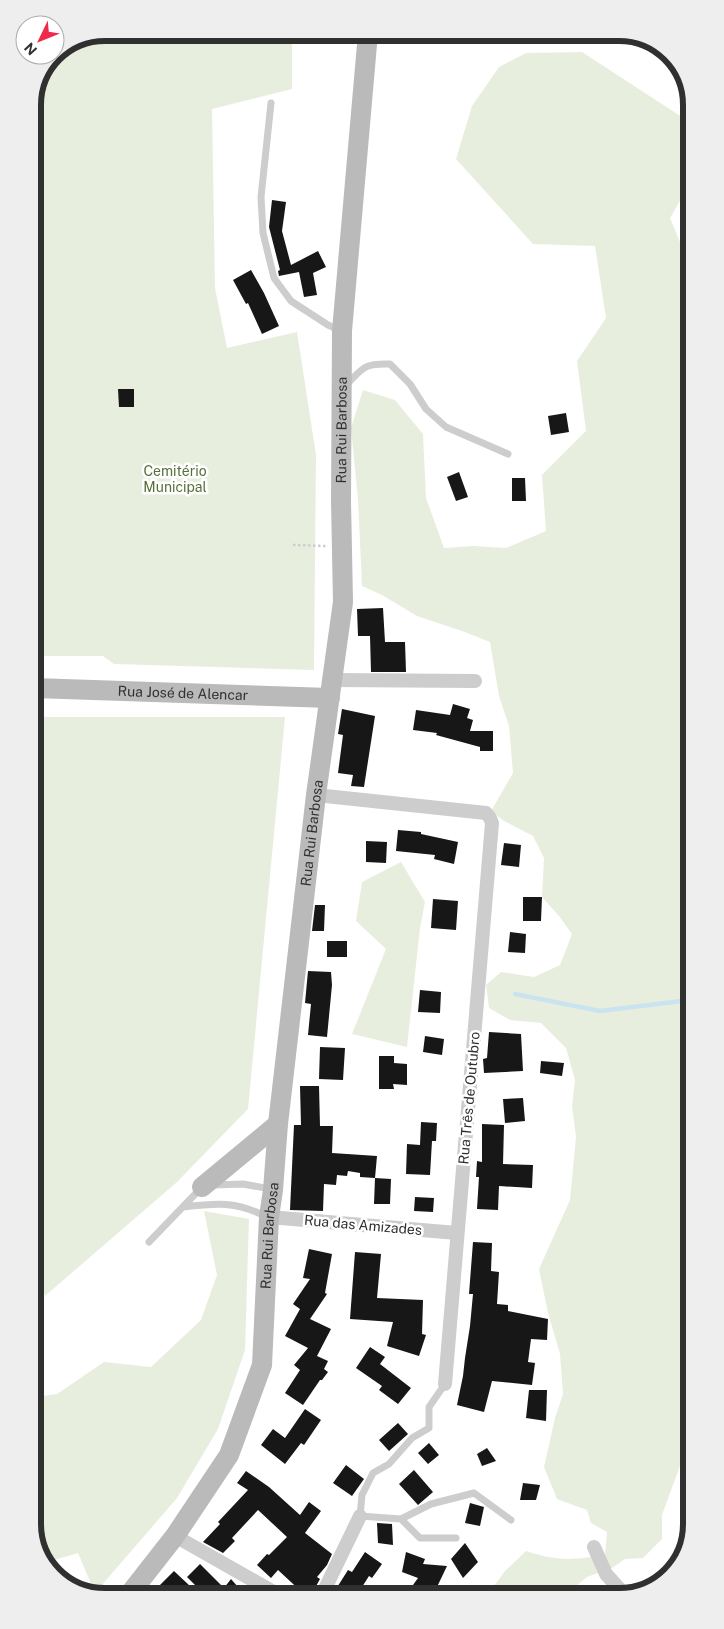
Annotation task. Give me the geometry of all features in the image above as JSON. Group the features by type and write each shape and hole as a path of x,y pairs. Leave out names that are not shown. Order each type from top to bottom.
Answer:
{"main road":[{"name":"Rua Rui Barbosa","path":"134,1588 175,1536 229,1454 262,1365 268,1217 273,1190 278,1124 316,796 343,602 342,331 367,41"},
{"name":"Rua José de Alencar","path":"41,688 332,689"},
{"path":"202,1187 278,1124"}],"street":[{"name":"Rua José de Alencar","path":"332,689 475,681"},
{"name":"Rua Três de Outubro","path":"316,796 486,813 492,823 445,1384"},
{"name":"Rua das Amizades","path":"268,1217 457,1233"},
{"path":"325,1588 360,1516"},
{"path":"175,1536 267,1588"},
{"path":"594,1547 606,1574 619,1588"}],"lane":[{"path":"271,103 261,197 263,233 274,278 291,301 328,325 342,331"},
{"path":"341,390 364,367 374,364 390,364 410,384 426,409 446,427 508,454"},
{"path":"149,1242 202,1187 221,1184 242,1184 273,1190"},
{"path":"183,1207 219,1203 250,1208 268,1217"},
{"path":"445,1384 429,1407 429,1428 412,1438 389,1464 372,1472 362,1495 360,1516 401,1519 431,1504 474,1493 511,1520"},
{"path":"401,1519 420,1538 456,1538"}],"path":[{"path":"293,545 342,546"}],"green space":[{"name":"Cemitério Municipal","path":"292,41 292,89 212,109 215,288 227,348 297,332 316,455 314,670 114,664 103,656 41,656 41,101 43,89 56,65 65,65 65,56 73,50 97,42"},
{"path":"582,52 683,118 683,196 670,218 683,249 683,1455 662,1515 662,1539 643,1558 625,1559 612,1568 587,1577 573,1588 492,1588 505,1571 526,1551 547,1557 565,1559 605,1554 607,1532 591,1523 587,1510 557,1499 544,1467 555,1418 563,1394 560,1354 548,1313 539,1269 570,1200 576,1137 572,1106 575,1080 566,1048 541,1023 510,1020 489,1008 486,985 501,972 534,977 560,965 572,934 542,897 544,858 533,836 504,821 491,811 513,773 509,726 499,696 490,642 417,616 382,595 362,586 358,500 351,428 363,390 395,400 423,434 426,498 444,548 473,546 506,548 546,531 542,475 586,431 577,361 606,318 595,246 533,244 456,159 472,106 499,67 526,53"},
{"path":"41,717 285,717 248,1109 177,1182 45,1296 41,1281"},
{"path":"401,862 425,902 420,928 407,1047 352,1034 386,949 356,921 362,882"},
{"path":"204,1211 249,1219 245,1350 218,1429 177,1498 99,1588 92,1587 78,1553 53,1560 42,1536 41,1396 57,1394 104,1362 151,1367 201,1320 217,1275"}],"building":[{"path":"272,200 286,202 282,231 291,265 318,251 326,267 313,273 317,295 304,297 299,272 279,276 278,271 280,270 269,227"},
{"path":"251,270 279,326 262,334 248,303 246,304 233,280"},
{"path":"118,389 134,389 134,407 119,407"},
{"path":"566,413 569,432 551,435 548,416"},
{"path":"459,472 468,497 456,501 447,477"},
{"path":"512,478 525,478 526,501 512,501"},
{"path":"383,608 385,642 405,642 406,672 371,672 370,636 358,636 357,609"},
{"path":"453,704 470,709 467,718 473,720 470,731 493,731 493,751 480,751 480,747 436,735 437,733 413,730 416,710 450,715"},
{"path":"342,709 375,716 364,787 351,786 353,775 338,773 343,735 338,734"},
{"path":"398,830 421,832 421,834 458,842 454,864 434,859 435,855 396,851"},
{"path":"366,841 387,842 386,863 366,862"},
{"path":"504,843 521,845 519,867 501,865"},
{"path":"523,897 542,897 541,921 523,921"},
{"path":"433,899 458,901 456,930 431,928"},
{"path":"315,905 325,905 324,931 312,931"},
{"path":"510,932 526,934 525,953 508,952"},
{"path":"327,941 347,941 347,957 327,957"},
{"path":"308,971 331,972 332,985 327,1037 308,1035 311,1004 305,1003"},
{"path":"420,990 441,992 440,1013 418,1012"},
{"path":"489,1032 521,1034 523,1071 484,1073 483,1059 487,1058"},
{"path":"425,1036 444,1039 442,1055 423,1052"},
{"path":"320,1047 345,1048 343,1080 319,1079"},
{"path":"379,1056 394,1056 394,1063 407,1064 407,1085 393,1084 394,1089 379,1089"},
{"path":"541,1061 564,1063 562,1076 540,1073"},
{"path":"300,1086 319,1086 320,1126 333,1126 332,1153 377,1156 375,1178 360,1177 360,1173 348,1171 347,1176 337,1175 336,1185 324,1184 323,1211 290,1210 294,1125 301,1125"},
{"path":"523,1098 525,1121 505,1123 503,1099"},
{"path":"421,1122 437,1123 436,1141 432,1141 430,1175 406,1174 407,1144 420,1145"},
{"path":"482,1124 504,1125 503,1164 533,1165 532,1188 499,1186 498,1210 477,1209 479,1177 476,1177 477,1161 482,1162"},
{"path":"375,1178 391,1179 390,1204 374,1204"},
{"path":"415,1197 434,1198 433,1212 414,1211"},
{"path":"473,1242 492,1243 491,1271 499,1272 497,1304 508,1305 508,1311 548,1319 547,1340 531,1339 528,1362 535,1363 532,1385 492,1381 484,1412 457,1405 470,1326 473,1294 469,1294"},
{"path":"309,1249 332,1254 325,1293 327,1294 310,1319 331,1329 317,1356 328,1361 324,1369 328,1372 320,1380 303,1405 285,1393 300,1370 294,1365 308,1348 285,1336 300,1309 293,1304 310,1279 303,1278"},
{"path":"355,1252 381,1254 377,1298 423,1300 422,1334 426,1335 419,1356 387,1346 393,1322 350,1319"},
{"path":"370,1347 385,1357 380,1364 411,1388 398,1404 379,1390 382,1386 356,1368"},
{"path":"529,1390 547,1390 546,1421 526,1418"},
{"path":"305,1409 321,1420 304,1445 301,1443 285,1464 261,1445 273,1429 285,1438"},
{"path":"398,1423 408,1434 389,1451 379,1440"},
{"path":"429,1443 439,1455 428,1464 418,1453"},
{"path":"487,1448 496,1461 482,1466 477,1454"},
{"path":"346,1465 364,1479 352,1496 333,1483"},
{"path":"414,1470 433,1492 418,1505 399,1484"},
{"path":"246,1471 269,1487 300,1515 309,1502 321,1511 305,1533 332,1554 327,1565 317,1577 320,1579 315,1588 297,1588 278,1570 271,1578 257,1565 287,1537 258,1510 232,1538 235,1541 223,1553 203,1542 220,1524 218,1522 248,1490 237,1483"},
{"path":"523,1483 540,1485 536,1500 520,1500"},
{"path":"470,1503 484,1507 480,1526 465,1523"},
{"path":"377,1523 392,1524 393,1545 378,1543"},
{"path":"465,1543 478,1562 463,1578 451,1559"},
{"path":"365,1552 382,1564 372,1578 369,1576 361,1588 337,1588 348,1570 352,1572"},
{"path":"406,1552 425,1559 423,1564 447,1566 437,1587 413,1585 418,1578 402,1572"},
{"path":"200,1564 224,1588 198,1588 187,1577"},
{"path":"174,1571 191,1587 160,1588 158,1587"},
{"path":"231,1579 238,1588 224,1588"}],"waterway":[{"path":"515,994 600,1011 683,1001"}]}
